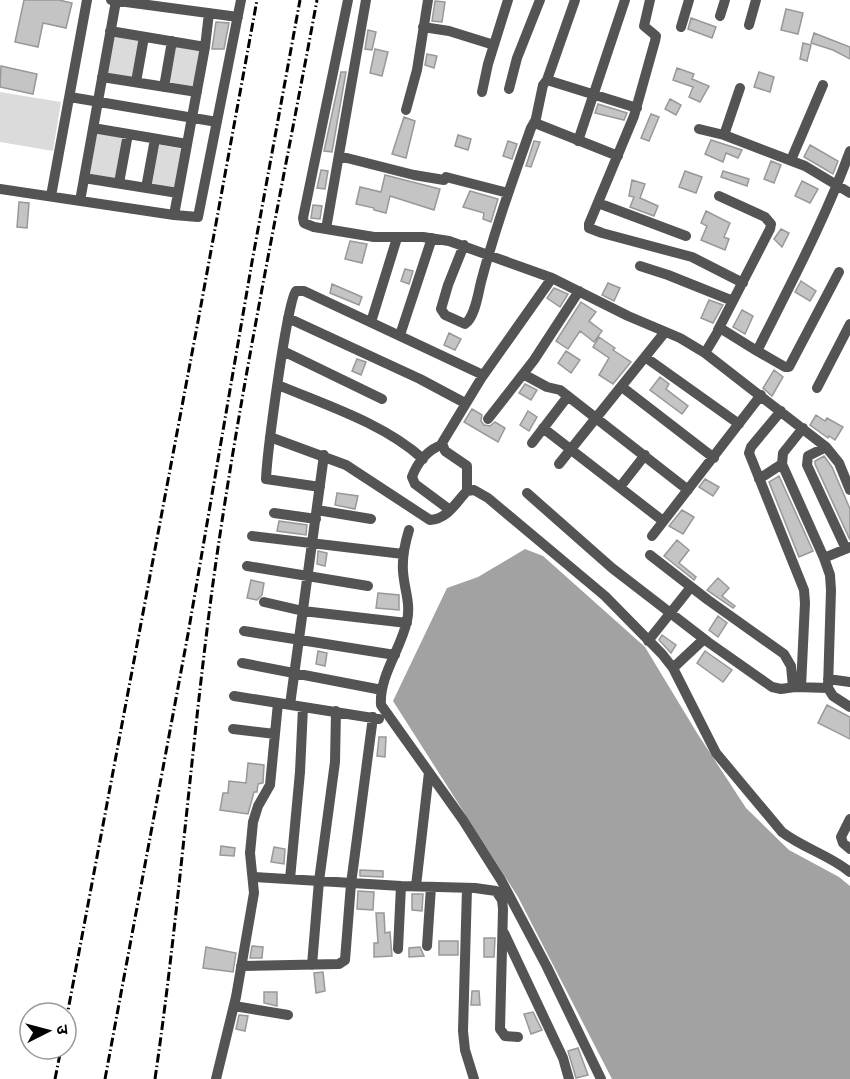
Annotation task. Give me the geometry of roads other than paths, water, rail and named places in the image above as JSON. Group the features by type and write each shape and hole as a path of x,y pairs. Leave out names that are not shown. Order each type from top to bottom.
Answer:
{"street":[{"path":"51,196 87,0"},
{"path":"80,201 111,31 113,0 238,18"},
{"path":"0,189 195,218 200,216 241,0"},
{"path":"348,0 303,218 306,225 374,237 432,238 464,245 488,256 552,278 680,338 705,353 826,447 839,463 850,490"},
{"path":"326,229 366,0"},
{"path":"406,110 417,70 428,0"},
{"path":"482,92 508,0"},
{"path":"510,89 517,58 540,0"},
{"path":"464,245 441,309 443,314 465,324 469,321 477,299 508,193 535,121 543,85 547,81 574,0"},
{"path":"578,141 625,0"},
{"path":"650,0 644,26 654,34 656,41 637,108 589,224 590,230 693,256 743,283"},
{"path":"681,27 690,0"},
{"path":"720,16 725,0"},
{"path":"749,25 756,0"},
{"path":"174,215 205,47 209,13"},
{"path":"423,27 448,31 494,45"},
{"path":"111,31 205,47"},
{"path":"136,82 144,37"},
{"path":"164,87 172,41"},
{"path":"102,77 197,92"},
{"path":"547,81 637,108"},
{"path":"791,160 823,86"},
{"path":"724,135 740,88"},
{"path":"70,97 217,122"},
{"path":"535,121 540,126 618,156"},
{"path":"93,128 187,144"},
{"path":"699,129 724,135 791,160 850,193"},
{"path":"119,183 128,134"},
{"path":"146,188 155,139"},
{"path":"757,351 805,256 838,185 850,151"},
{"path":"339,156 414,175 444,180 446,177 508,193"},
{"path":"84,178 178,193"},
{"path":"705,353 743,283 771,224 765,217 719,196"},
{"path":"598,203 686,236"},
{"path":"371,322 397,238"},
{"path":"400,335 432,238"},
{"path":"640,266 668,274 733,301"},
{"path":"718,330 720,328 785,367 789,367 839,272"},
{"path":"450,510 414,483 413,475 433,448 442,445 483,375 552,278"},
{"path":"320,487 266,479 270,437 294,292 299,290 483,375"},
{"path":"488,418 523,374 579,291"},
{"path":"288,318 465,403"},
{"path":"817,388 849,327"},
{"path":"559,464 665,332"},
{"path":"283,351 382,399"},
{"path":"645,357 739,424"},
{"path":"523,374 547,387 558,389 568,396 688,490"},
{"path":"278,385 371,426 404,444 423,459"},
{"path":"622,387 714,458"},
{"path":"652,536 761,395"},
{"path":"532,443 568,396"},
{"path":"781,411 749,449 750,459 804,591 805,603 797,687"},
{"path":"543,428 663,521"},
{"path":"802,428 783,453 782,464 830,575 828,684 833,696 850,707"},
{"path":"270,437 346,465 425,518 436,520 450,510 467,491 467,466 445,451 442,445"},
{"path":"824,558 848,548 807,465 808,456 826,447"},
{"path":"290,705 324,455"},
{"path":"620,487 645,455"},
{"path":"759,479 782,464"},
{"path":"467,491 480,493 498,506 605,596 673,668 716,753 782,832 793,840 835,860 850,872"},
{"path":"527,493 612,568 704,639 772,687 781,689 850,682"},
{"path":"274,513 371,519"},
{"path":"409,530 403,554 403,578 409,601 407,623 382,690 381,705 463,820 506,891 547,967 601,1079"},
{"path":"252,536 403,554"},
{"path":"650,555 784,654 797,687"},
{"path":"247,566 368,586"},
{"path":"648,641 691,586"},
{"path":"264,602 303,611 407,623"},
{"path":"244,631 395,655"},
{"path":"673,668 704,639"},
{"path":"242,663 382,690"},
{"path":"234,696 392,721"},
{"path":"216,1079 234,1006 254,893 250,853 253,822 258,806 270,784 278,703"},
{"path":"290,879 300,772 303,706"},
{"path":"312,965 319,881 335,762 336,711"},
{"path":"241,966 339,964 345,960 351,884 373,717"},
{"path":"232,729 275,734"},
{"path":"416,886 429,772"},
{"path":"850,819 841,837 843,843 850,849"},
{"path":"254,877 351,884 489,889 500,895 503,909 500,1029 505,1036 518,1037"},
{"path":"398,949 401,886"},
{"path":"427,946 431,887"},
{"path":"467,888 463,1031 465,1050 474,1079"},
{"path":"502,930 563,1058 569,1079"},
{"path":"234,1006 288,1015"}],"railway":[{"path":"70,1001 257,0"},
{"path":"105,1079 188,634 300,0"},
{"path":"155,1079 213,583 248,364 317,0"},
{"path":"55,1079 59,1061"}]}
